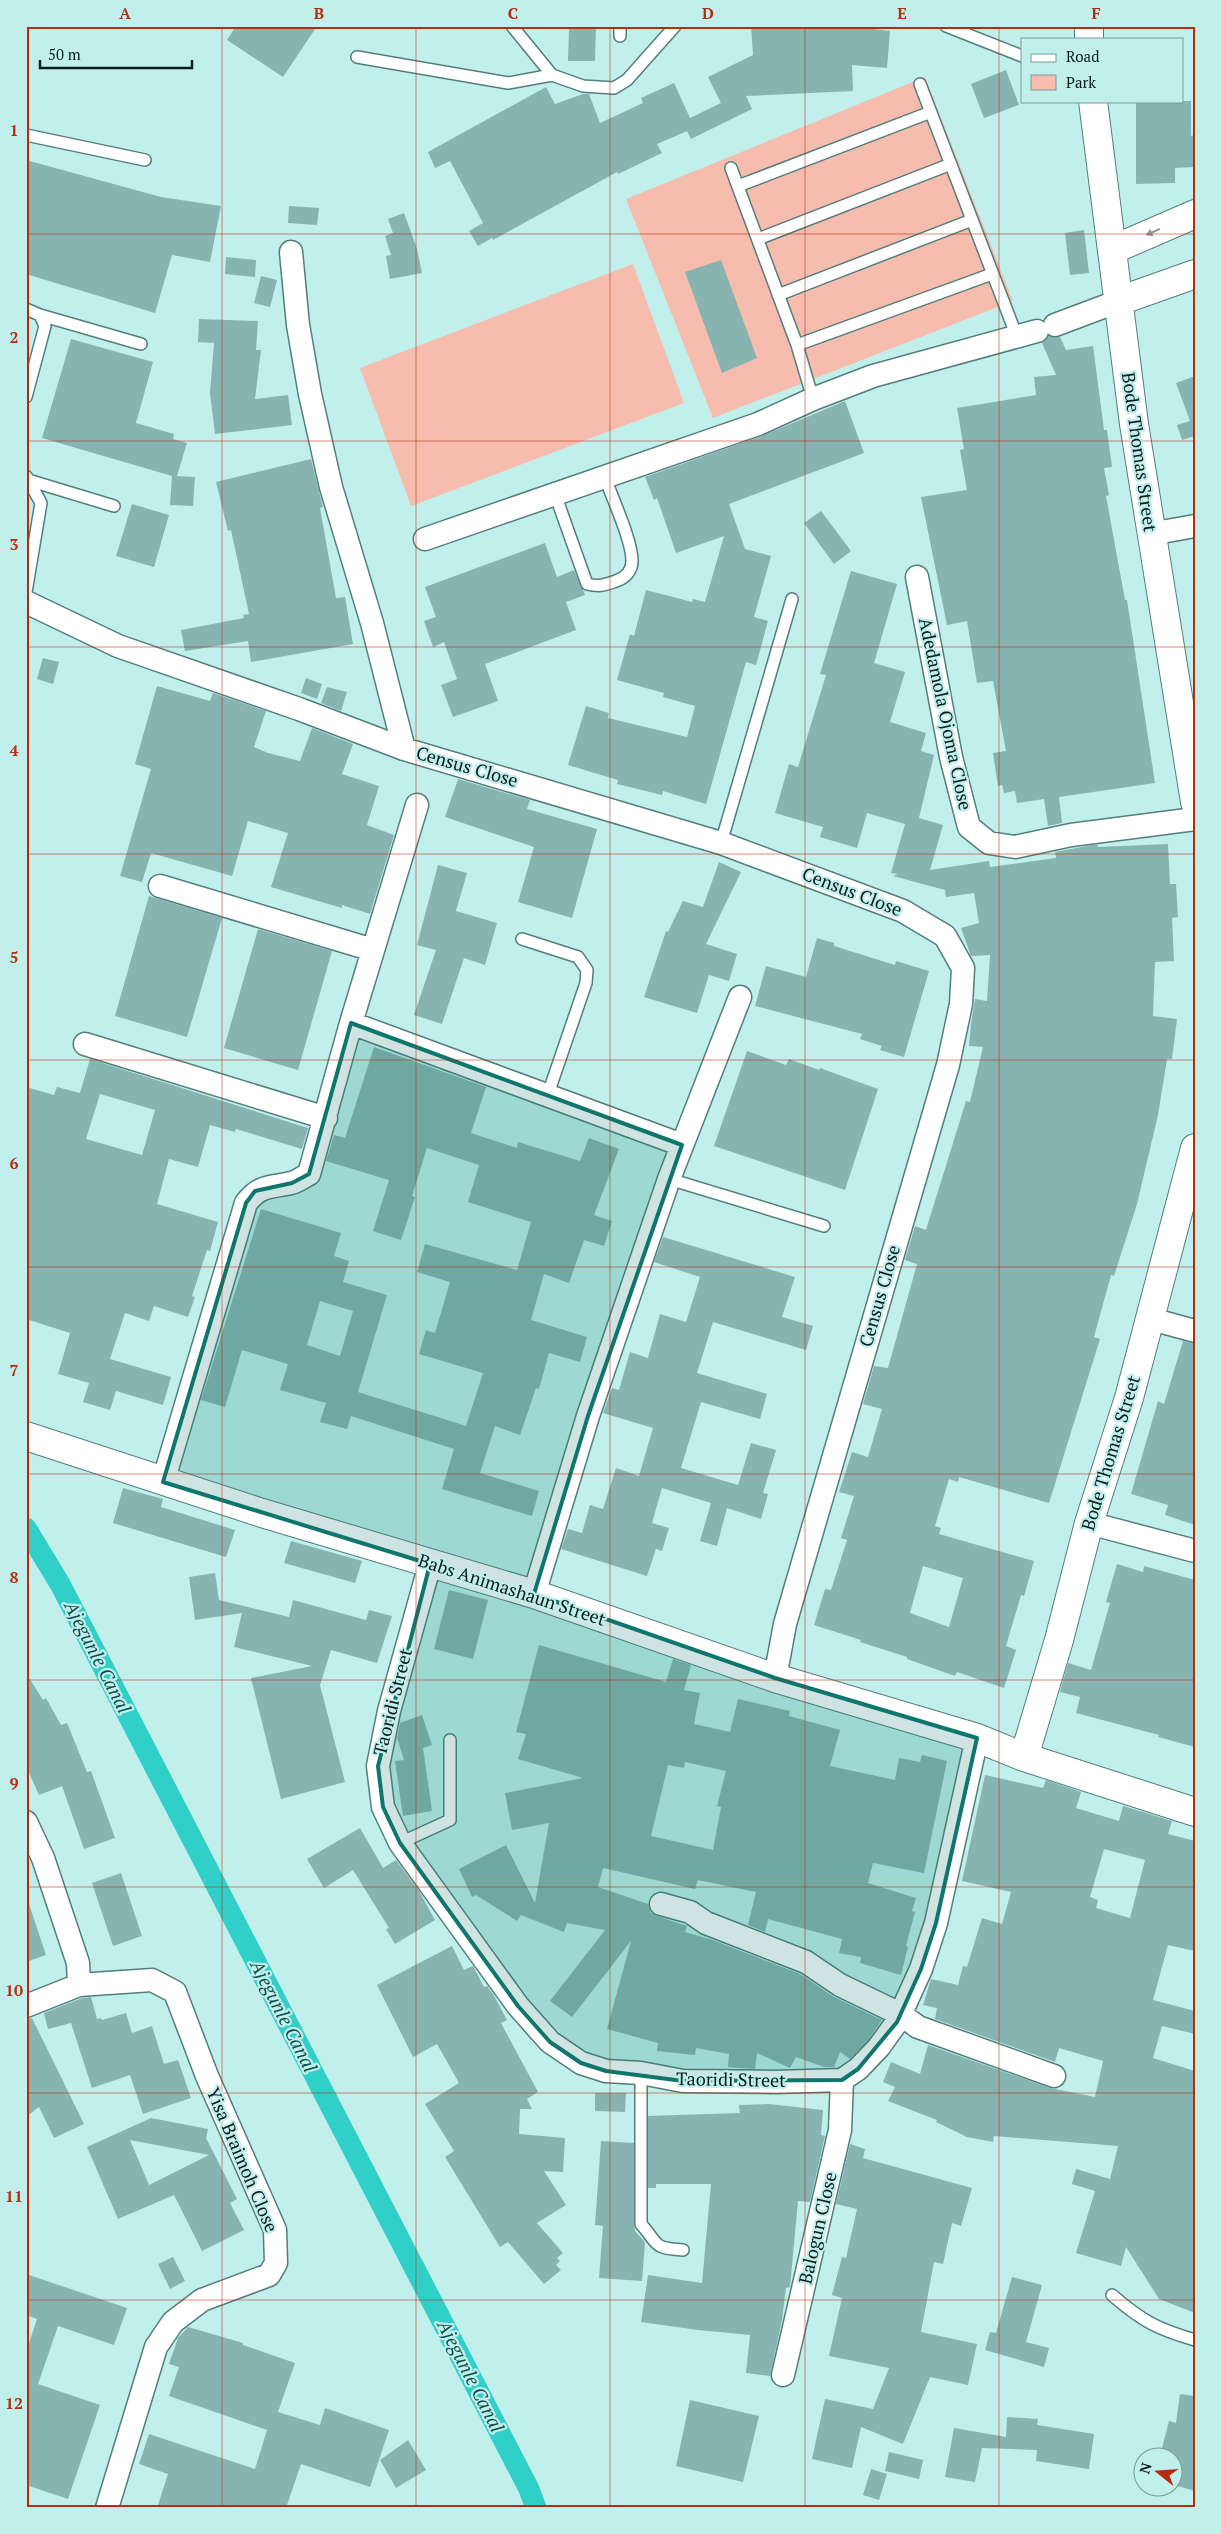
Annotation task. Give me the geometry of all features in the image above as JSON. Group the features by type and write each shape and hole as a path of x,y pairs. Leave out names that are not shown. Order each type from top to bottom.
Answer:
{"main road":[{"name":"Bode Thomas Street","path":"1093,102 1134,424 1150,534 1195,802"},
{"path":"1112,250 1195,214"},
{"path":"1119,301 1195,274"},
{"name":"Bode Thomas Street","path":"1026,1752 1059,1640 1089,1523 1129,1398 1195,1148"},
{"name":"Babs Animashaun Street","path":"26,1436 163,1482 534,1594 775,1678 987,1742 1195,1796"},
{"name":"Babs Animashaun Street","path":"1026,1752 1195,1812"}],"street":[{"path":"291,252 298,325 310,394 331,486 372,623 404,749"},
{"path":"425,539 758,424 813,399 874,376 1036,331 1119,301"},
{"path":"1150,534 1195,526"},
{"name":"Adedamola Ojoma Close","path":"917,577 951,757 969,827 989,843 1015,847 1071,835 1195,819"},
{"name":"Census Close","path":"26,602 118,646 299,709 404,749 720,843 903,911 945,936 963,968 961,1004 948,1065 785,1624 775,1678"},
{"path":"163,1482 246,1203 255,1191 274,1185 292,1183 309,1174 351,1023 417,805"},
{"path":"160,886 373,950"},
{"path":"534,1594 588,1416 669,1179 740,996"},
{"path":"351,1023 548,1094 682,1145"},
{"path":"85,1044 326,1118"},
{"path":"1151,1319 1195,1331"},
{"path":"1089,1523 1195,1551"},
{"name":"Taoridi Street","path":"430,1564 389,1711 378,1766 383,1807 400,1843 518,2006 550,2042 581,2063 606,2071 641,2073 683,2082 842,2080"},
{"path":"842,2080 858,2069 879,2047 900,2014 921,1969 936,1923 987,1742"},
{"path":"26,1822 43,1858 78,1963 79,1985 26,2006"},
{"path":"660,1904 690,1912 706,1923 806,1962 840,1985 900,2014 918,2027 1054,2076"},
{"name":"Yisa Braimoh Close","path":"79,1985 152,1980 175,1992 207,2076 275,2230 277,2246 276,2262 269,2275 202,2300 173,2322 156,2347 107,2508"},
{"name":"Balogun Close","path":"783,2375 840,2130 842,2080"}],"lane":[{"path":"512,26 552,75"},
{"path":"357,57 508,83 552,75 583,86 614,88 627,80 675,26"},
{"path":"946,26 1021,56"},
{"path":"920,84 992,274 1036,331"},
{"path":"738,186 931,112"},
{"path":"26,136 145,160"},
{"path":"758,239 951,164"},
{"path":"732,168 797,345 813,399"},
{"path":"778,295 972,220"},
{"path":"797,345 992,274"},
{"path":"26,309 141,344"},
{"path":"26,397 46,326 40,314"},
{"path":"555,494 587,584 600,587 621,579 629,573 632,563 631,550 605,477"},
{"path":"27,478 114,506"},
{"path":"26,592 41,502 27,478"},
{"path":"720,843 792,599"},
{"path":"522,939 578,957 587,970 586,983 548,1094"},
{"path":"669,1179 824,1226"},
{"path":"400,1843 450,1820 450,1740"},
{"path":"641,2073 641,2224 649,2232 653,2243 669,2249 683,2250"},
{"path":"1112,2295 1132,2312 1159,2329 1195,2340"}],"highlighted area":[{"path":"351,1023 682,1145 588,1416 534,1594 775,1678 977,1738 936,1923 921,1969 897,2022 858,2069 842,2080 683,2081 606,2071 581,2063 550,2042 518,2006 400,1843 383,1807 378,1766 430,1564 163,1482 246,1203 255,1191 292,1183 309,1174"}],"green space":[{"path":"925,77 1013,301 713,418 626,199"},
{"path":"633,264 684,403 411,506 360,368"}],"building":[{"path":"236,26 317,26 283,77 227,40"},
{"path":"569,26 596,26 595,61 568,61"},
{"path":"751,26 850,26 890,31 887,68 852,65 853,91 746,96 752,109 691,139 687,131 657,144 662,153 618,174 617,172 493,240 492,238 478,246 469,231 483,223 450,161 435,168 428,152 546,87 555,104 583,94 589,94 600,123 643,103 641,98 674,83 690,118 721,103 708,77 753,55"},
{"path":"1006,70 1019,105 984,118 971,84"},
{"path":"1191,101 1191,136 1195,135 1195,167 1175,168 1175,183 1136,184 1136,102"},
{"path":"26,160 161,197 221,206 210,262 172,255 155,313 26,274"},
{"path":"289,206 319,208 317,225 288,223"},
{"path":"404,213 417,249 422,273 390,279 386,256 391,255 385,236 393,233 388,219"},
{"path":"1084,230 1089,273 1070,275 1065,233"},
{"path":"226,257 256,260 255,277 225,274"},
{"path":"721,260 757,358 722,373 685,272"},
{"path":"261,276 277,280 270,307 254,303"},
{"path":"199,319 258,321 256,350 261,350 255,399 288,395 292,425 215,434 210,393 214,343 198,342"},
{"path":"1049,336 1060,337 1066,350 1093,346 1104,430 1107,430 1112,467 1104,468 1109,495 1106,496 1125,600 1127,600 1155,783 1059,797 1062,823 1048,826 1044,799 1017,803 1015,791 1004,793 1002,785 998,786 993,753 1006,751 993,681 977,683 967,621 947,625 921,497 967,490 960,450 964,449 957,408 1036,395 1034,377 1056,375 1042,343"},
{"path":"71,339 153,362 136,423 174,434 173,439 187,443 177,476 195,477 193,506 170,505 172,476 42,438"},
{"path":"1195,376 1195,436 1182,440 1177,425 1190,421 1176,383"},
{"path":"845,401 864,453 729,504 745,549 771,556 754,617 768,621 756,665 746,662 706,804 663,791 662,795 617,784 618,780 568,765 586,706 609,713 608,718 687,737 695,706 663,697 664,693 617,680 630,634 634,636 646,590 692,602 693,599 705,602 724,536 676,553 657,498 654,500 645,477 762,436"},
{"path":"311,459 323,507 320,508 336,598 345,597 353,644 251,662 248,641 185,651 181,630 244,618 243,615 249,614 231,530 228,531 216,482"},
{"path":"132,504 169,515 154,567 116,556"},
{"path":"821,511 851,551 834,564 804,523"},
{"path":"545,543 557,577 574,570 585,595 566,602 576,630 485,664 498,701 453,717 441,685 457,679 444,642 433,647 424,621 436,617 425,587"},
{"path":"851,571 897,584 874,663 905,672 890,722 926,733 921,751 934,755 919,818 943,825 930,870 989,861 990,867 1056,858 1055,852 1093,845 1098,845 1098,847 1168,844 1170,884 1176,884 1178,917 1172,918 1174,961 1155,962 1153,1016 1177,1019 1172,1059 1167,1059 1158,1115 1137,1204 1114,1276 1111,1275 1094,1337 1100,1339 1049,1503 959,1477 958,1482 949,1479 935,1526 941,1528 939,1534 1034,1561 1024,1596 1021,1595 1006,1646 1016,1650 1004,1688 957,1672 955,1676 907,1659 907,1657 860,1642 861,1640 814,1625 825,1589 831,1590 847,1540 841,1538 854,1496 839,1492 852,1452 868,1457 882,1409 863,1404 874,1366 888,1368 917,1264 905,1260 915,1226 926,1230 966,1101 970,1102 983,1047 969,1046 971,1024 975,999 987,1001 990,955 971,956 961,928 979,923 974,893 946,897 945,890 893,876 898,874 891,873 905,824 867,813 857,848 820,837 823,827 775,813 789,764 798,767 826,675 820,674","holes":["923,1566 963,1578 949,1627 910,1613"]},
{"path":"43,658 59,662 53,684 37,679"},
{"path":"306,678 322,684 317,699 301,693"},
{"path":"157,686 210,701 213,693 266,711 254,747 268,753 300,761 312,728 353,744 342,774 379,786 367,825 394,835 370,914 342,905 342,908 271,887 288,833 248,821 232,876 151,853 142,882 120,876 151,769 135,764"},
{"path":"327,687 347,692 341,711 321,703"},
{"path":"458,779 530,800 527,809 597,829 572,918 518,902 534,847 445,817"},
{"path":"719,862 741,872 706,944 737,954 729,981 709,975 697,1013 644,997 666,931 668,932 683,901 703,907"},
{"path":"438,865 467,873 456,911 497,923 485,965 464,958 442,1024 414,1015 436,950 417,945"},
{"path":"149,896 222,918 187,1037 115,1016"},
{"path":"258,929 332,951 298,1070 224,1048"},
{"path":"817,938 834,943 834,946 895,965 896,961 929,971 904,1057 880,1050 882,1046 860,1039 862,1034 755,1006 766,966 806,977"},
{"path":"374,1047 486,1087 471,1133 517,1148 518,1142 580,1161 589,1138 619,1149 594,1215 612,1221 604,1246 584,1240 569,1283 544,1274 531,1320 587,1337 580,1362 549,1353 539,1389 536,1388 520,1435 495,1426 480,1473 539,1491 532,1516 442,1489 454,1449 351,1416 347,1429 320,1422 326,1403 280,1390 288,1364 242,1350 225,1407 201,1400 261,1209 341,1233 334,1256 349,1261 343,1282 387,1295 358,1392 466,1426 483,1373 419,1354 426,1330 435,1333 450,1282 417,1272 425,1244 517,1270 531,1222 468,1202 479,1165 427,1148 412,1196 415,1197 401,1240 373,1231 389,1180 326,1161 334,1135 345,1138","holes":["320,1301 353,1311 340,1356 307,1345"]},
{"path":"747,1051 786,1065 789,1059 878,1089 845,1190 714,1146"},
{"path":"90,1059 308,1128 302,1149 236,1129 235,1132 210,1125 198,1167 169,1159 157,1204 218,1222 210,1251 207,1250 192,1296 195,1297 188,1317 154,1306 149,1321 125,1313 110,1359 171,1377 163,1405 116,1391 110,1410 83,1402 89,1383 58,1374 70,1333 26,1319 26,1087 54,1095 57,1087 80,1093","holes":["100,1094 155,1110 142,1155 86,1139"]},
{"path":"663,1237 795,1277 782,1317 813,1326 806,1350 713,1322 697,1373 767,1394 760,1419 701,1402 681,1468 738,1485 751,1443 776,1450 763,1493 768,1494 761,1519 727,1508 717,1546 700,1541 711,1503 662,1488 652,1523 669,1528 662,1551 656,1549 647,1576 561,1549 568,1529 582,1533 590,1505 603,1509 616,1468 639,1476 653,1428 603,1413 612,1388 619,1390 630,1352 648,1358 660,1314 686,1322 700,1277 654,1262"},
{"path":"1183,1341 1195,1344 1195,1525 1165,1515 1168,1505 1131,1494 1158,1401 1164,1404"},
{"path":"123,1488 163,1499 161,1507 235,1530 226,1557 113,1523"},
{"path":"291,1541 362,1561 355,1583 284,1563"},
{"path":"1117,1564 1143,1572 1144,1566 1195,1580 1195,1747 1158,1737 1159,1735 1076,1713 1080,1697 1060,1692 1068,1663 1091,1670 1110,1603 1106,1602"},
{"path":"215,1573 219,1600 289,1617 293,1600 366,1620 369,1610 392,1616 377,1663 331,1650 320,1685 345,1782 281,1799 251,1678 312,1666 234,1647 242,1613 195,1620 189,1577"},
{"path":"449,1590 488,1600 473,1659 434,1649"},
{"path":"539,1645 666,1682 673,1659 691,1665 684,1690 700,1693 694,1724 730,1732 738,1699 790,1711 789,1716 840,1730 830,1766 895,1780 899,1758 920,1762 922,1755 947,1761 924,1873 873,1863 868,1883 916,1898 912,1911 915,1912 901,1975 860,1963 861,1957 839,1953 842,1939 768,1919 765,1932 748,1925 756,1892 698,1880 695,1889 603,1868 598,1887 648,1904 651,1913 687,1926 685,1932 710,1939 800,1974 834,1997 882,2020 869,2039 850,2059 840,2052 834,2067 824,2067 796,2057 790,2068 757,2053 755,2069 738,2068 728,2067 729,2054 696,2048 695,2055 657,2051 658,2043 607,2029 631,1941 572,2017 550,2001 605,1930 567,1923 564,1932 521,1915 517,1921 476,1895 472,1897 459,1869 506,1845 535,1903 549,1823 512,1830 505,1793 583,1778 518,1759 526,1734 516,1732","holes":["685,1762 726,1771 717,1806 721,1807 713,1850 651,1836 668,1765 684,1768"]},
{"path":"26,1673 43,1700 46,1698 61,1725 67,1723 87,1772 91,1771 115,1838 84,1849 62,1786 39,1795 26,1766"},
{"path":"422,1715 432,1745 423,1748 432,1811 403,1816 395,1761 404,1760 397,1738 400,1723"},
{"path":"985,1775 1043,1788 1046,1780 1081,1792 1076,1808 1119,1821 1123,1806 1172,1821 1168,1834 1195,1841 1195,1951 1168,1945 1153,2000 1195,2011 1195,2034 1162,2026 1153,2058 1195,2071 1195,2313 1159,2299 1126,2247 1121,2266 1076,2253 1095,2191 1072,2184 1076,2169 1110,2179 1118,2146 994,2136 993,2142 967,2137 936,2122 937,2120 888,2101 895,2087 883,2082 891,2062 920,2074 928,2045 1050,2088 1095,2097 1103,2061 1059,2048 1055,2062 935,2019 937,2008 923,2005 931,1979 958,1985 963,1966 967,1967 982,1918 1002,1924 1011,1892 962,1881","holes":["1104,1849 1145,1860 1130,1918 1096,1908 1098,1900 1090,1897"]},
{"path":"360,1828 383,1868 396,1860 419,1891 435,1920 395,1944 386,1929 389,1928 353,1870 324,1888 307,1859"},
{"path":"121,1873 142,1936 113,1946 92,1883"},
{"path":"26,1904 29,1904 46,1955 26,1962"},
{"path":"452,1946 464,1970 473,1966 484,1987 487,1986 493,1994 507,2020 501,2023 538,2092 527,2099 532,2109 520,2109 519,2134 565,2138 563,2172 544,2171 566,2205 537,2223 563,2253 557,2258 560,2261 556,2265 561,2270 544,2284 508,2242 500,2247 445,2157 454,2151 425,2104 459,2083 437,2044 413,2057 377,1985"},
{"path":"91,1997 97,2019 101,2018 102,2020 126,2013 132,2033 152,2026 164,2064 178,2060 191,2098 143,2114 130,2075 92,2088 71,2023 48,2029 44,2013 82,1998"},
{"path":"32,2018 84,2124 54,2138 39,2107 26,2117 26,2019"},
{"path":"595,2093 626,2093 625,2112 595,2111"},
{"path":"769,2104 823,2110 821,2135 825,2136 810,2202 798,2201 790,2287 786,2288 782,2320 770,2376 746,2373 750,2335 641,2322 648,2275 702,2283 711,2184 656,2184 656,2188 648,2188 648,2116 740,2113 739,2105"},
{"path":"151,2118 208,2129 206,2138 237,2199 230,2203 244,2230 202,2251 174,2195 118,2219 87,2147","holes":["130,2140 209,2155 149,2185"]},
{"path":"601,2141 634,2143 634,2224 635,2231 645,2242 642,2281 599,2278 603,2226 595,2225"},
{"path":"850,2144 865,2149 863,2158 972,2188 961,2226 952,2223 943,2264 934,2262 921,2332 977,2344 968,2385 930,2377 903,2444 861,2427 852,2468 812,2459 825,2399 873,2409 889,2368 829,2356 842,2298 832,2295 842,2257 846,2258 857,2209 836,2204"},
{"path":"173,2257 185,2281 170,2289 158,2264"},
{"path":"26,2274 127,2308 114,2345 58,2326 38,2384 100,2405 68,2499 26,2485 26,2352 37,2319 26,2315"},
{"path":"1012,2277 1042,2285 1026,2342 1049,2348 1044,2367 985,2350 990,2332 996,2333"},
{"path":"188,2327 243,2343 243,2345 295,2363 278,2412 320,2425 325,2408 389,2430 370,2487 301,2464 286,2508 157,2508 168,2474 139,2464 149,2434 255,2469 267,2430 169,2396 179,2367 169,2364 178,2338"},
{"path":"1180,2394 1195,2396 1195,2491 1184,2488 1184,2446 1163,2446 1169,2421 1176,2423"},
{"path":"690,2400 759,2416 743,2482 676,2466"},
{"path":"1007,2417 1038,2419 1037,2425 1094,2434 1089,2469 1036,2461 1037,2450 982,2448 975,2482 945,2477 954,2428 1006,2437"},
{"path":"408,2440 426,2470 396,2488 380,2460"},
{"path":"889,2452 923,2460 919,2479 885,2471"},
{"path":"871,2469 887,2474 879,2500 863,2495"}],"waterway":[{"name":"Ajegunle Canal","path":"26,1528 60,1584 529,2489 536,2508"}]}
